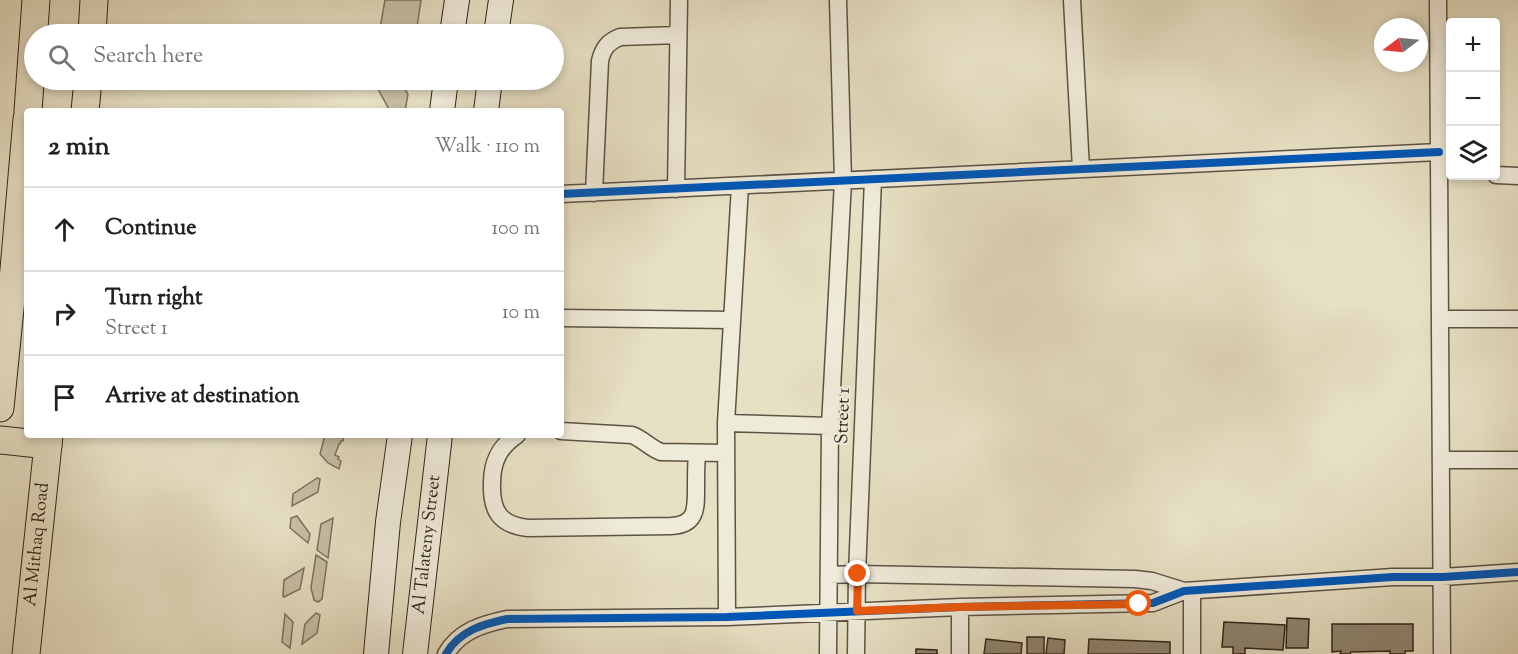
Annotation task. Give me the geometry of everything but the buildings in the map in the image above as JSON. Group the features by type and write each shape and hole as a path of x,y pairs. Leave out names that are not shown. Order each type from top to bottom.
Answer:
{"main road":[{"path":"35,24 36,0"},
{"path":"93,24 94,0"},
{"path":"453,24 457,0"},
{"path":"497,24 501,0"},
{"path":"28,108 30,90"},
{"path":"85,108 87,90"},
{"path":"442,108 445,90"},
{"path":"486,108 489,90"},
{"path":"0,408 24,153"},
{"path":"376,654 388,522 400,438"},
{"name":"Al Talateny Street","path":"415,654 440,438"},
{"path":"0,440 49,440"},
{"name":"Al Mithaq Road","path":"26,654 49,440"}],"street":[{"path":"676,189 679,0"},
{"name":"Street 1","path":"828,654 830,426 843,181 838,0"},
{"path":"1072,0 1081,169"},
{"path":"1438,0 1439,152 1445,175 1440,319 1442,654"},
{"path":"594,193 602,53 612,40 620,37 678,35"},
{"path":"564,195 1439,152"},
{"path":"1500,175 1518,176"},
{"name":"Street 1","path":"856,654 873,179"},
{"path":"727,617 726,423 740,186"},
{"path":"564,318 732,320"},
{"path":"1440,319 1518,319"},
{"path":"726,423 830,426"},
{"path":"564,431 632,435 661,452 726,453"},
{"path":"514,438 496,457 492,476 492,499 498,514 504,520 519,527 528,528 683,525 695,512 697,453"},
{"path":"1441,460 1518,460"},
{"path":"446,654 464,634 484,624 507,619 727,617 960,607 1153,603 1188,591 1393,577 1443,578 1518,572"},
{"path":"829,575 1135,579 1152,581 1188,591"},
{"path":"1188,591 1192,654"},
{"path":"960,607 960,654"}],"shaded area":[{"path":"385,0 421,0 417,24 381,24"},
{"path":"378,90 405,90 408,94 406,108 388,108"},
{"path":"324,438 344,438 335,455 341,461 339,469 328,463 320,454"},
{"path":"317,478 320,479 318,492 292,506 293,494"},
{"path":"297,516 310,534 308,543 290,528 291,518"},
{"path":"333,518 328,558 317,550 321,524"},
{"path":"316,555 327,562 322,599 318,602 314,600 311,588"},
{"path":"304,568 300,589 284,597 284,580"},
{"path":"316,613 320,615 317,633 302,644 305,624"},
{"path":"285,614 293,622 290,648 282,642"}],"cycle path":[{"path":"564,194 1439,152"},
{"path":"446,654 451,646 465,634 489,623 507,619 727,617 960,607 1153,603 1184,591 1393,577 1443,577 1518,572"}],"route":[{"path":"858,574 857,611 1139,604"}]}
